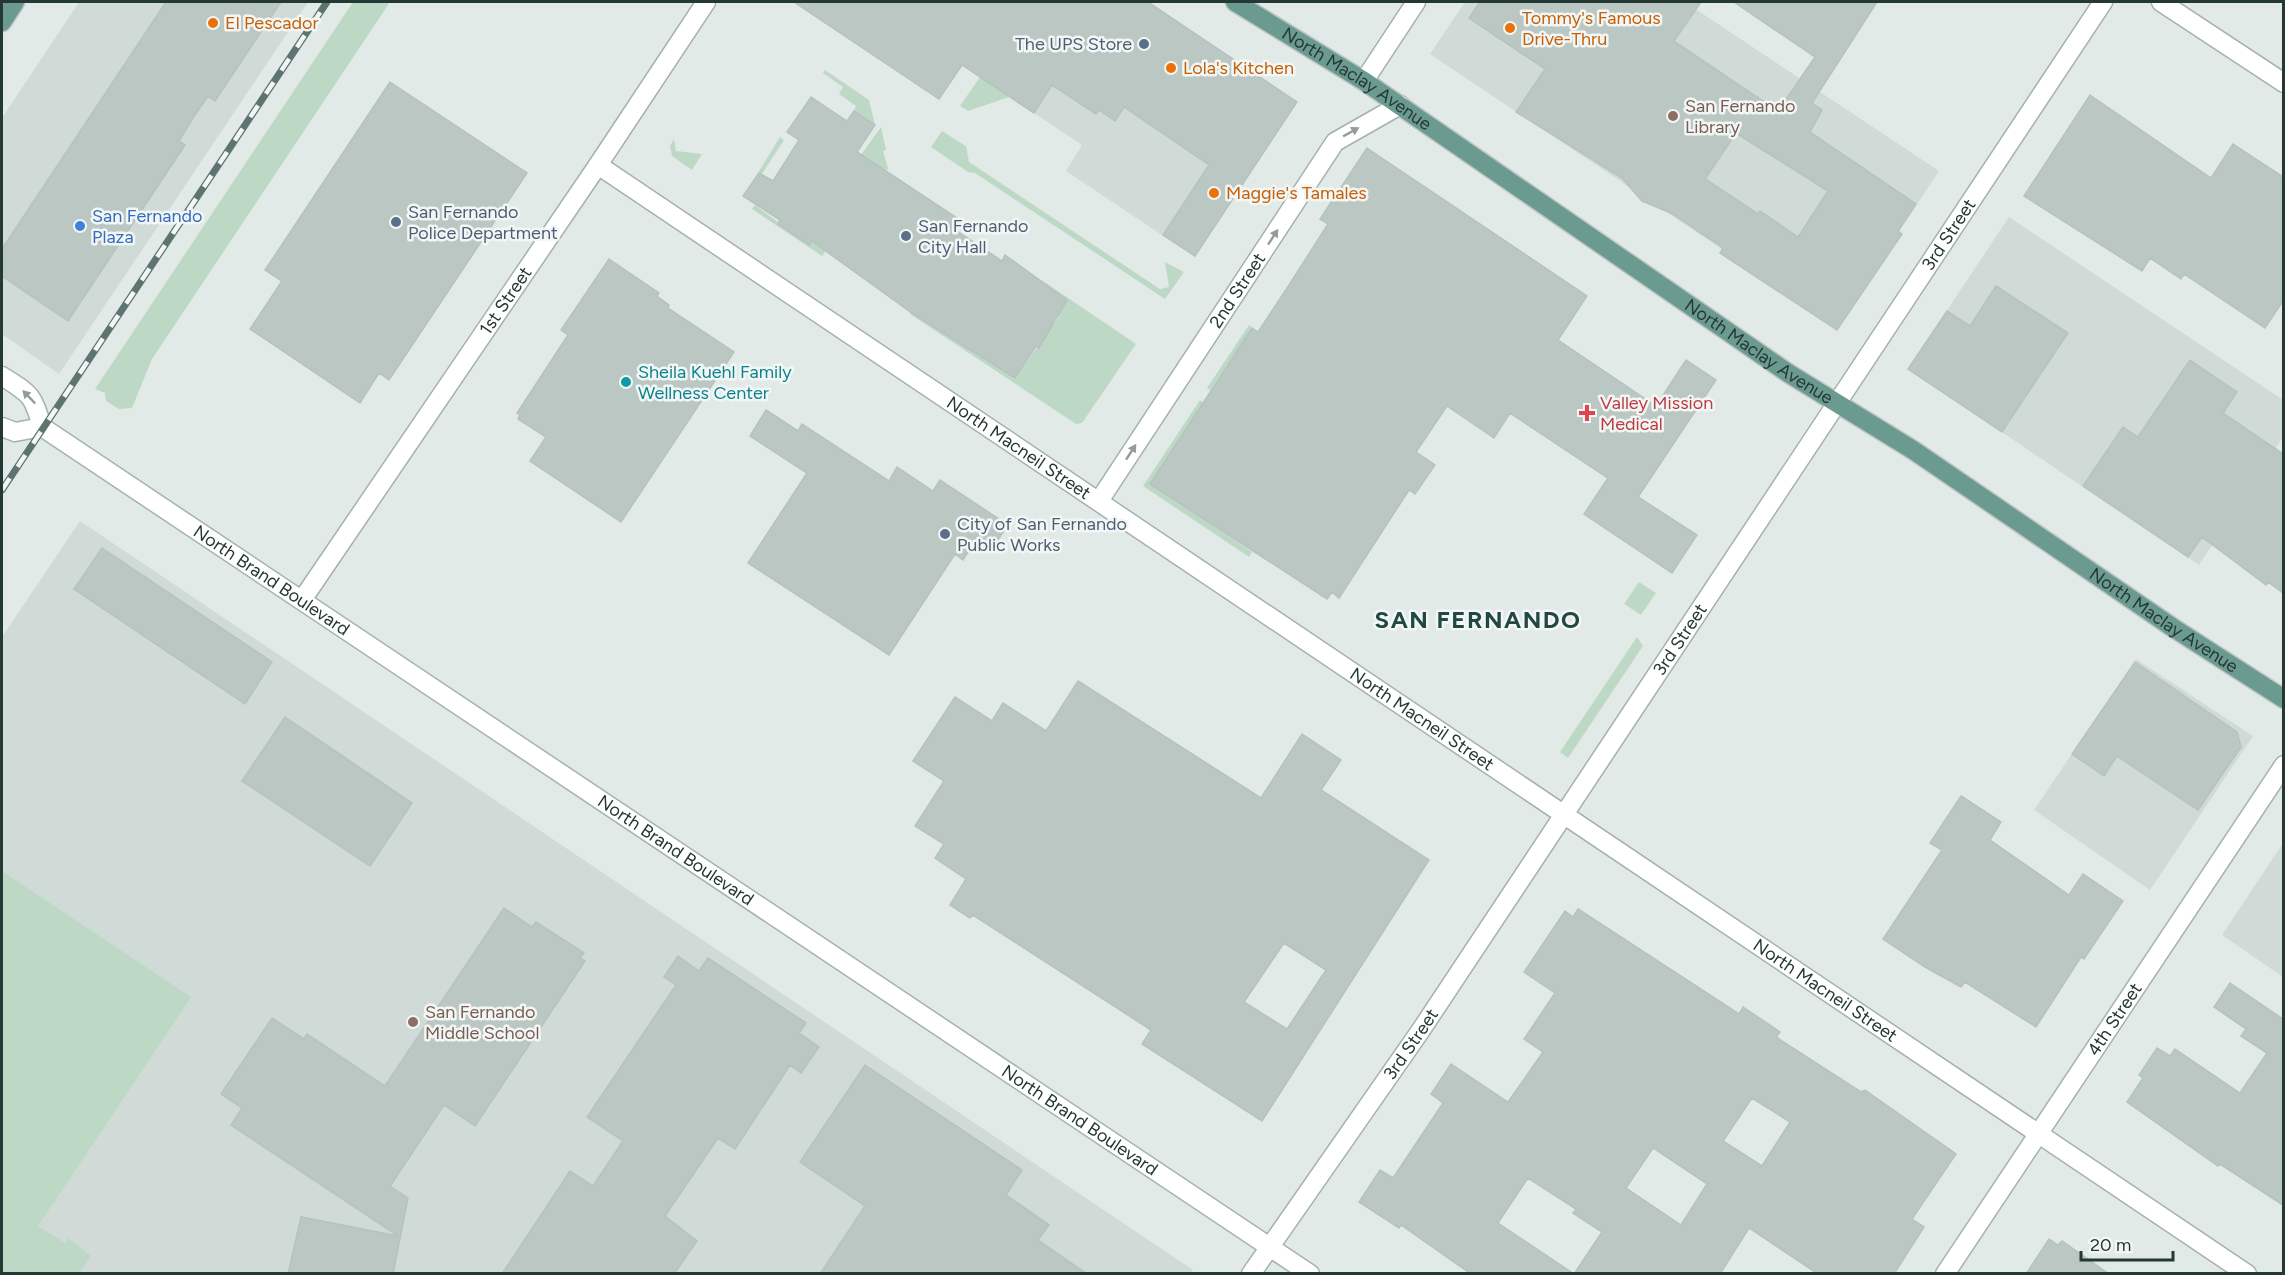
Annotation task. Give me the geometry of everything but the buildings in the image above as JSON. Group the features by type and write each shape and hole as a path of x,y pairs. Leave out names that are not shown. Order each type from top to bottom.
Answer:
{"main road":[{"path":"2,22 15,2"},
{"name":"North Maclay Avenue","path":"1235,2 1364,81 1836,405 1913,450 2172,627 2283,699"}],"street":[{"name":"1st Street","path":"302,600 706,2"},
{"path":"1364,81 1416,2"},
{"name":"3rd Street","path":"1251,1274 1421,1030 2103,2"},
{"path":"2161,2 2283,83"},
{"name":"2nd Street","path":"1099,501 1335,142 1400,105"},
{"name":"North Macneil Street","path":"598,165 2247,1274"},
{"path":"2,376 31,395 36,403 42,427 15,432 2,427"},
{"name":"North Brand Boulevard","path":"42,427 1310,1274"},
{"name":"4th Street","path":"1945,1274 2283,765"}],"shaded area":[{"name":"San Fernando Plaza","path":"79,2 308,2 59,374 2,334 2,118"},
{"path":"794,2 1147,2 1297,102 1195,257 1066,171 1082,145 962,65 939,99"},
{"path":"1465,2 1685,2 1939,171 1837,326 1430,54"},
{"path":"2009,217 2283,400 2283,437 2199,565 1908,369"},
{"name":"San Fernando Middle School","path":"80,521 1193,1270 1190,1274 2,1274 2,637"},
{"path":"2136,659 2253,736 2150,890 2034,810"},
{"path":"2283,843 2283,977 2222,935"}],"green space":[{"path":"353,2 390,2 152,359 132,408 119,409 106,401 105,393 95,389"},
{"path":"825,70 869,100 875,125 854,111 856,106 839,94 843,87 823,73"},
{"path":"980,77 1009,97 968,111 960,106"},
{"path":"881,127 886,150 883,151 888,169 886,171 861,155"},
{"path":"942,131 966,146 969,162 1160,289 1169,287 1165,262 1184,272 1165,299 975,173 968,172 931,147"},
{"path":"780,137 784,140 762,174 758,173 751,184"},
{"path":"674,139 676,151 702,154 692,170 672,156 670,146"},
{"path":"755,205 809,245 812,241 833,240 822,256 752,209"},
{"path":"1043,281 1136,344 1082,423 1076,424 910,314 922,295 914,314 1015,378 1059,317 1041,283"},
{"path":"1249,325 1252,328 1210,390 1207,388"},
{"path":"1200,400 1206,405 1151,484 1252,552 1249,557 1143,486"},
{"path":"1639,582 1656,593 1641,615 1624,604"},
{"path":"1637,637 1643,646 1568,758 1560,752"},
{"path":"2,871 191,997 38,1226 65,1243 68,1238 91,1256 80,1273 2,1273"}],"railway":[{"path":"2,490 327,2"}],"place":[{"name":"El Pescador","path":"213,23"},
{"name":"Tommy's Famous Drive-Thru","path":"1510,28"},
{"name":"The UPS Store","path":"1144,44"},
{"name":"Lola's Kitchen","path":"1171,68"},
{"name":"San Fernando Library","path":"1673,116"},
{"name":"Maggie's Tamales","path":"1214,193"},
{"name":"San Fernando Police Department","path":"396,222"},
{"name":"San Fernando Plaza","path":"80,226"},
{"name":"San Fernando City Hall","path":"906,236"},
{"name":"Sheila Kuehl Family Wellness Center","path":"626,382"},
{"name":"Valley Mission Medical","path":"1587,413"},
{"name":"City of San Fernando Public Works","path":"945,534"},
{"name":"San Fernando Middle School","path":"413,1022"}],"district":[{"name":"SAN FERNANDO","path":"1478,619"}]}
